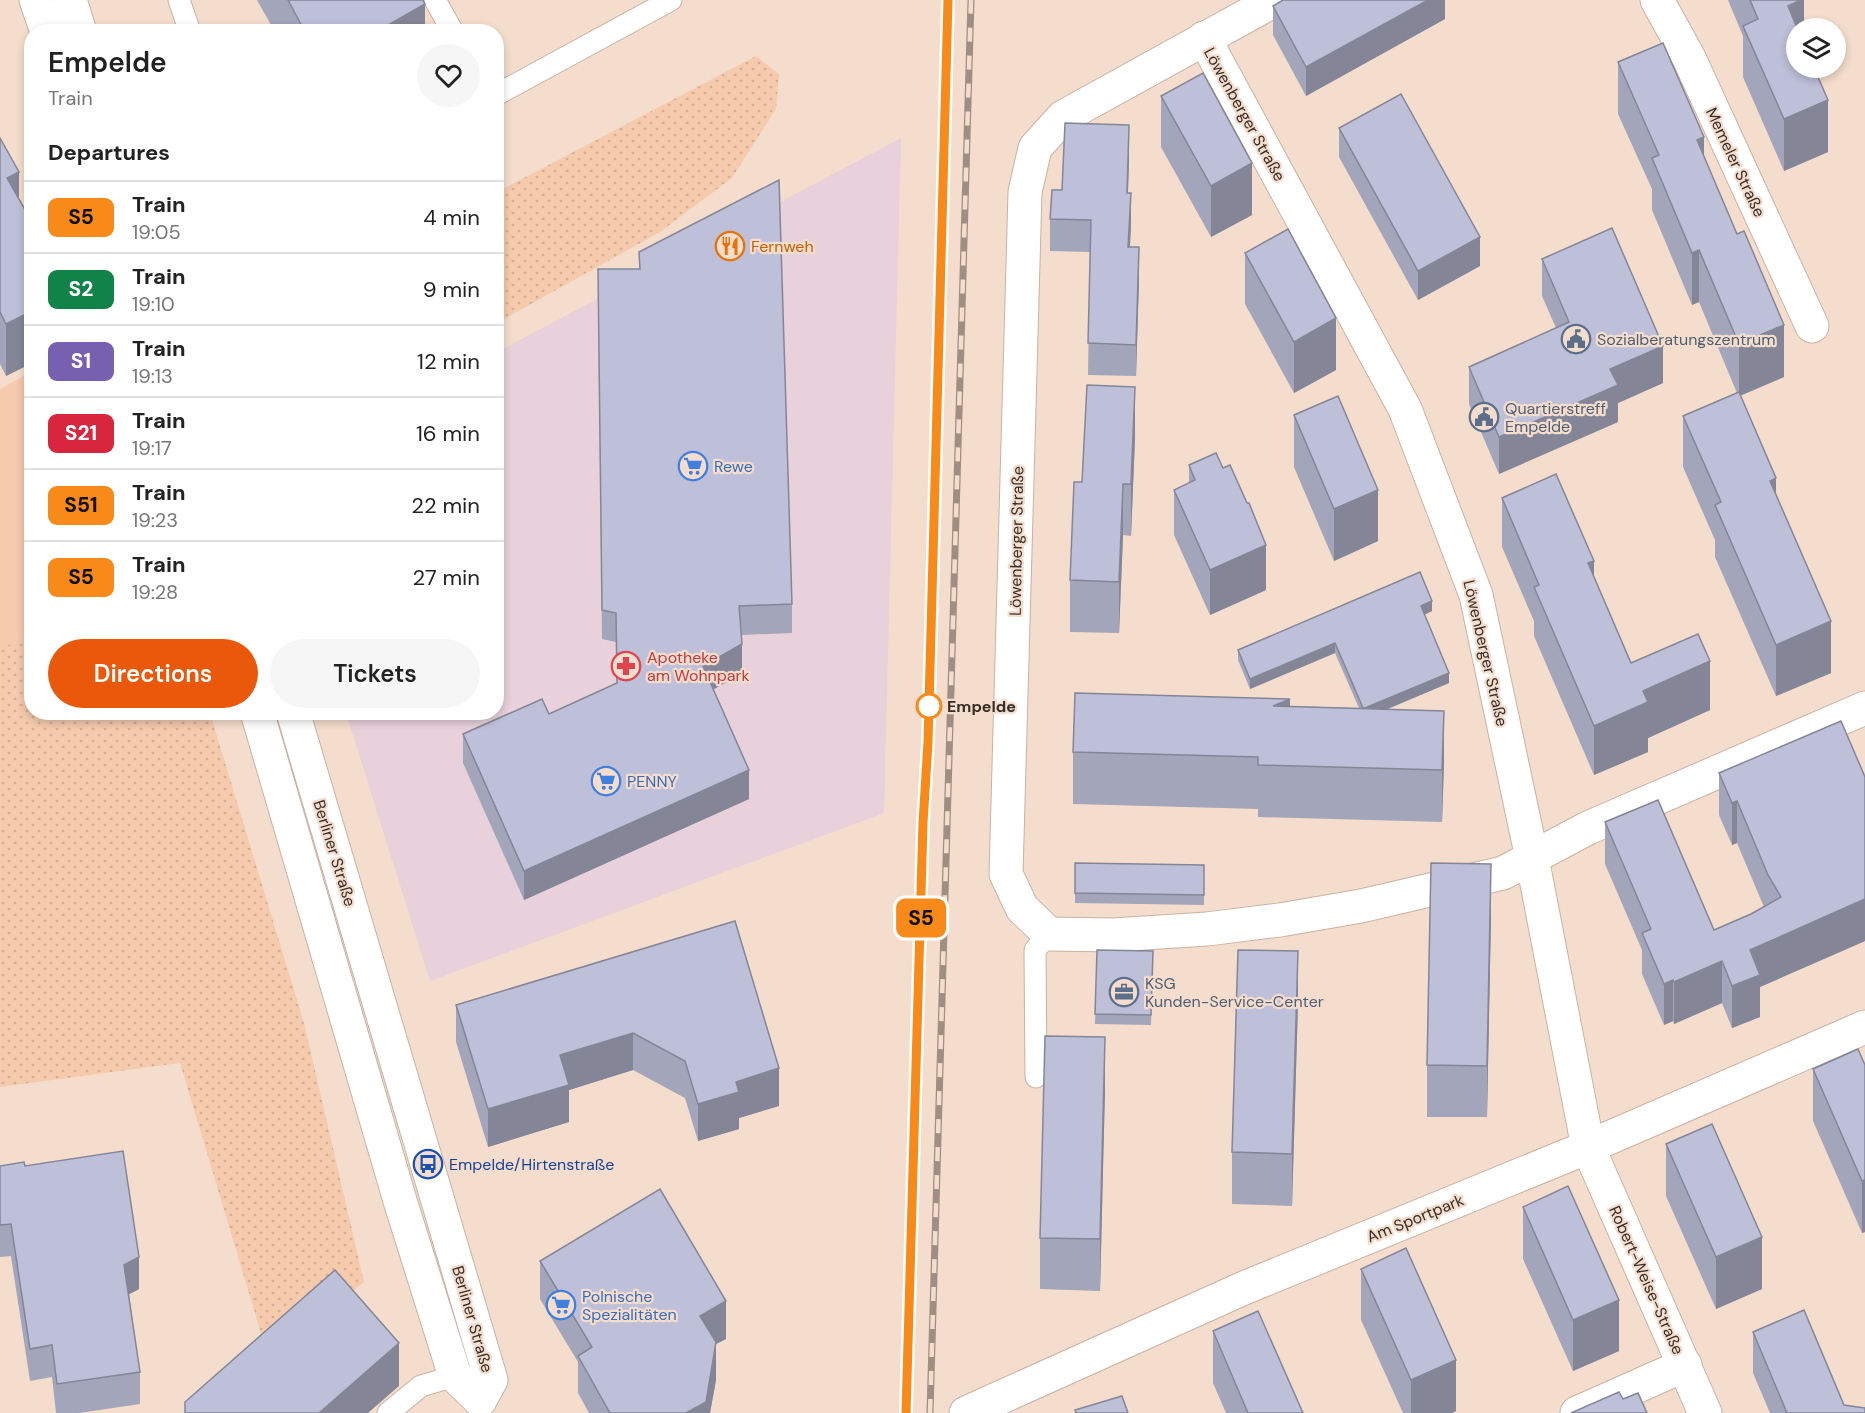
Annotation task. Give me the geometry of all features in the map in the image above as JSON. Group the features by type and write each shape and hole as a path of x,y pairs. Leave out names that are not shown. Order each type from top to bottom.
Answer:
{"street":[{"path":"36,0 44,24"},
{"path":"70,0 78,24"},
{"path":"1204,38 1275,0"},
{"name":"Memeler Straße","path":"1657,0 1689,58 1812,326"},
{"name":"Löwenberger Straße","path":"1049,934 1022,908 1006,874 1025,192 1035,148 1063,117 1204,38 1405,409 1476,595 1532,858 1588,1147"},
{"path":"1049,934 1113,935 1207,929 1280,920 1419,894 1503,873 1588,828 1865,708"},
{"name":"Berliner Straße","path":"259,720 401,1204 455,1376 482,1406"},
{"name":"Berliner Straße","path":"295,720 490,1380 482,1406"},
{"name":"Am Sportpark","path":"966,1413 1244,1288 1588,1147 1865,1027"},
{"name":"Robert-Weise-Straße","path":"1588,1147 1705,1413"},
{"path":"1577,1413 1684,1365"}],"lane":[{"path":"179,0 187,24"},
{"path":"435,0 448,24"},
{"path":"504,91 671,0"},
{"path":"1036,1077 1035,950 1049,934"},
{"path":"388,1413 422,1386 455,1376"}],"shaded area":[{"path":"756,56 779,74 776,109 732,178 660,232 504,319 504,188"},
{"path":"901,138 884,813 430,981 348,720 504,720 504,348"},
{"path":"24,376 24,634 0,651 0,389"},
{"path":"24,634 24,720 212,720 304,1023 364,1282 269,1360 180,1063 0,1087 0,651"}],"building":[{"path":"288,0 423,0 425,4 390,24 301,24"},
{"path":"1283,0 1428,0 1306,67 1273,6"},
{"path":"1750,0 1801,0 1788,6 1793,18 1786,18 1786,78 1818,78 1828,100 1784,119 1743,26 1758,19"},
{"path":"1663,43 1704,137 1697,140 1737,234 1744,231 1784,325 1739,344 1699,250 1692,253 1652,158 1659,155 1618,62"},
{"path":"1203,73 1252,163 1211,186 1161,96"},
{"path":"1401,94 1480,237 1418,271 1339,128"},
{"path":"1065,123 1129,125 1127,193 1131,193 1128,247 1139,247 1136,345 1088,343 1091,220 1050,219 1052,190 1062,190"},
{"path":"0,138 19,172 7,178 24,208 24,315 6,324 0,312"},
{"name":"Rewe","path":"779,180 792,604 739,606 742,644 703,666 749,770 524,871 463,734 495,720 504,720 504,716 542,699 549,714 617,683 616,613 602,610 598,269 640,269 639,252"},
{"path":"1612,228 1663,346 1610,369 1618,385 1499,437 1469,367 1569,322 1542,259"},
{"path":"1288,229 1336,318 1294,342 1245,253"},
{"path":"1087,385 1135,387 1131,484 1123,484 1119,582 1070,580 1074,482 1082,482"},
{"path":"1739,392 1776,478 1770,481 1831,621 1776,645 1715,505 1721,502 1683,416"},
{"path":"1338,396 1378,490 1334,509 1294,415"},
{"path":"1216,453 1223,468 1230,465 1266,545 1210,570 1174,490 1195,480 1189,465"},
{"path":"1556,474 1594,561 1588,563 1631,663 1698,634 1710,661 1643,691 1648,702 1594,726 1534,587 1539,585 1502,498"},
{"path":"1420,572 1432,601 1421,606 1449,673 1363,708 1335,643 1250,679 1238,650"},
{"path":"1075,693 1290,699 1273,706 1444,711 1442,770 1258,765 1258,757 1073,752"},
{"path":"1841,721 1865,777 1865,899 1750,950 1760,975 1732,986 1722,961 1674,982 1673,980 1664,984 1642,933 1651,929 1605,822 1658,800 1714,930 1751,914 1781,897 1768,875 1737,801 1732,803 1719,773"},
{"path":"1075,863 1204,865 1204,895 1075,893"},
{"path":"1431,863 1491,864 1487,1066 1427,1065"},
{"path":"735,921 779,1068 736,1082 739,1092 698,1104 685,1061 633,1033 560,1055 569,1085 488,1109 456,1005"},
{"name":"KSG Kunden-Service-Center","path":"1097,950 1153,951 1151,1015 1095,1014"},
{"path":"1238,950 1298,951 1292,1154 1232,1152"},
{"path":"1045,1036 1105,1037 1100,1239 1040,1238"},
{"path":"1858,1049 1865,1065 1865,1180 1862,1181 1813,1069"},
{"path":"1712,1124 1762,1237 1716,1257 1666,1144"},
{"path":"123,1151 139,1257 124,1265 140,1372 57,1384 52,1345 30,1349 11,1224 0,1225 0,1166 24,1162 25,1166"},
{"path":"1568,1186 1619,1300 1573,1320 1523,1207"},
{"path":"660,1189 726,1301 700,1316 716,1342 706,1402 686,1413 610,1413 578,1356 592,1347 540,1261"},
{"path":"1406,1248 1456,1360 1411,1380 1361,1269"},
{"path":"335,1270 399,1343 319,1413 185,1413 185,1402"},
{"path":"1804,1310 1844,1405 1865,1408 1865,1413 1787,1413 1753,1332"},
{"path":"1258,1311 1303,1413 1248,1413 1213,1331"},
{"path":"1619,1392 1623,1399 1638,1393 1647,1413 1571,1413"},
{"path":"1122,1396 1128,1413 1076,1413 1075,1410"}],"railway":[{"path":"906,1413 923,823 928,742 948,0"},
{"path":"930,1413 971,0"}],"train":[{"name":"S5","path":"906,1413 923,823 928,742 948,0"}],"place":[{"name":"Fernweh","path":"730,246"},
{"name":"Sozialberatungszentrum","path":"1576,339"},
{"name":"Quartierstreff Empelde","path":"1484,417"},
{"name":"Rewe","path":"693,466"},
{"name":"Apotheke am Wohnpark","path":"626,666"},
{"name":"Empelde","path":"929,706"},
{"name":"PENNY","path":"606,781"},
{"name":"KSG Kunden-Service-Center","path":"1124,992"},
{"name":"Empelde/Hirtenstraße","path":"428,1164"},
{"name":"Polnische Spezialitäten","path":"561,1305"}]}
